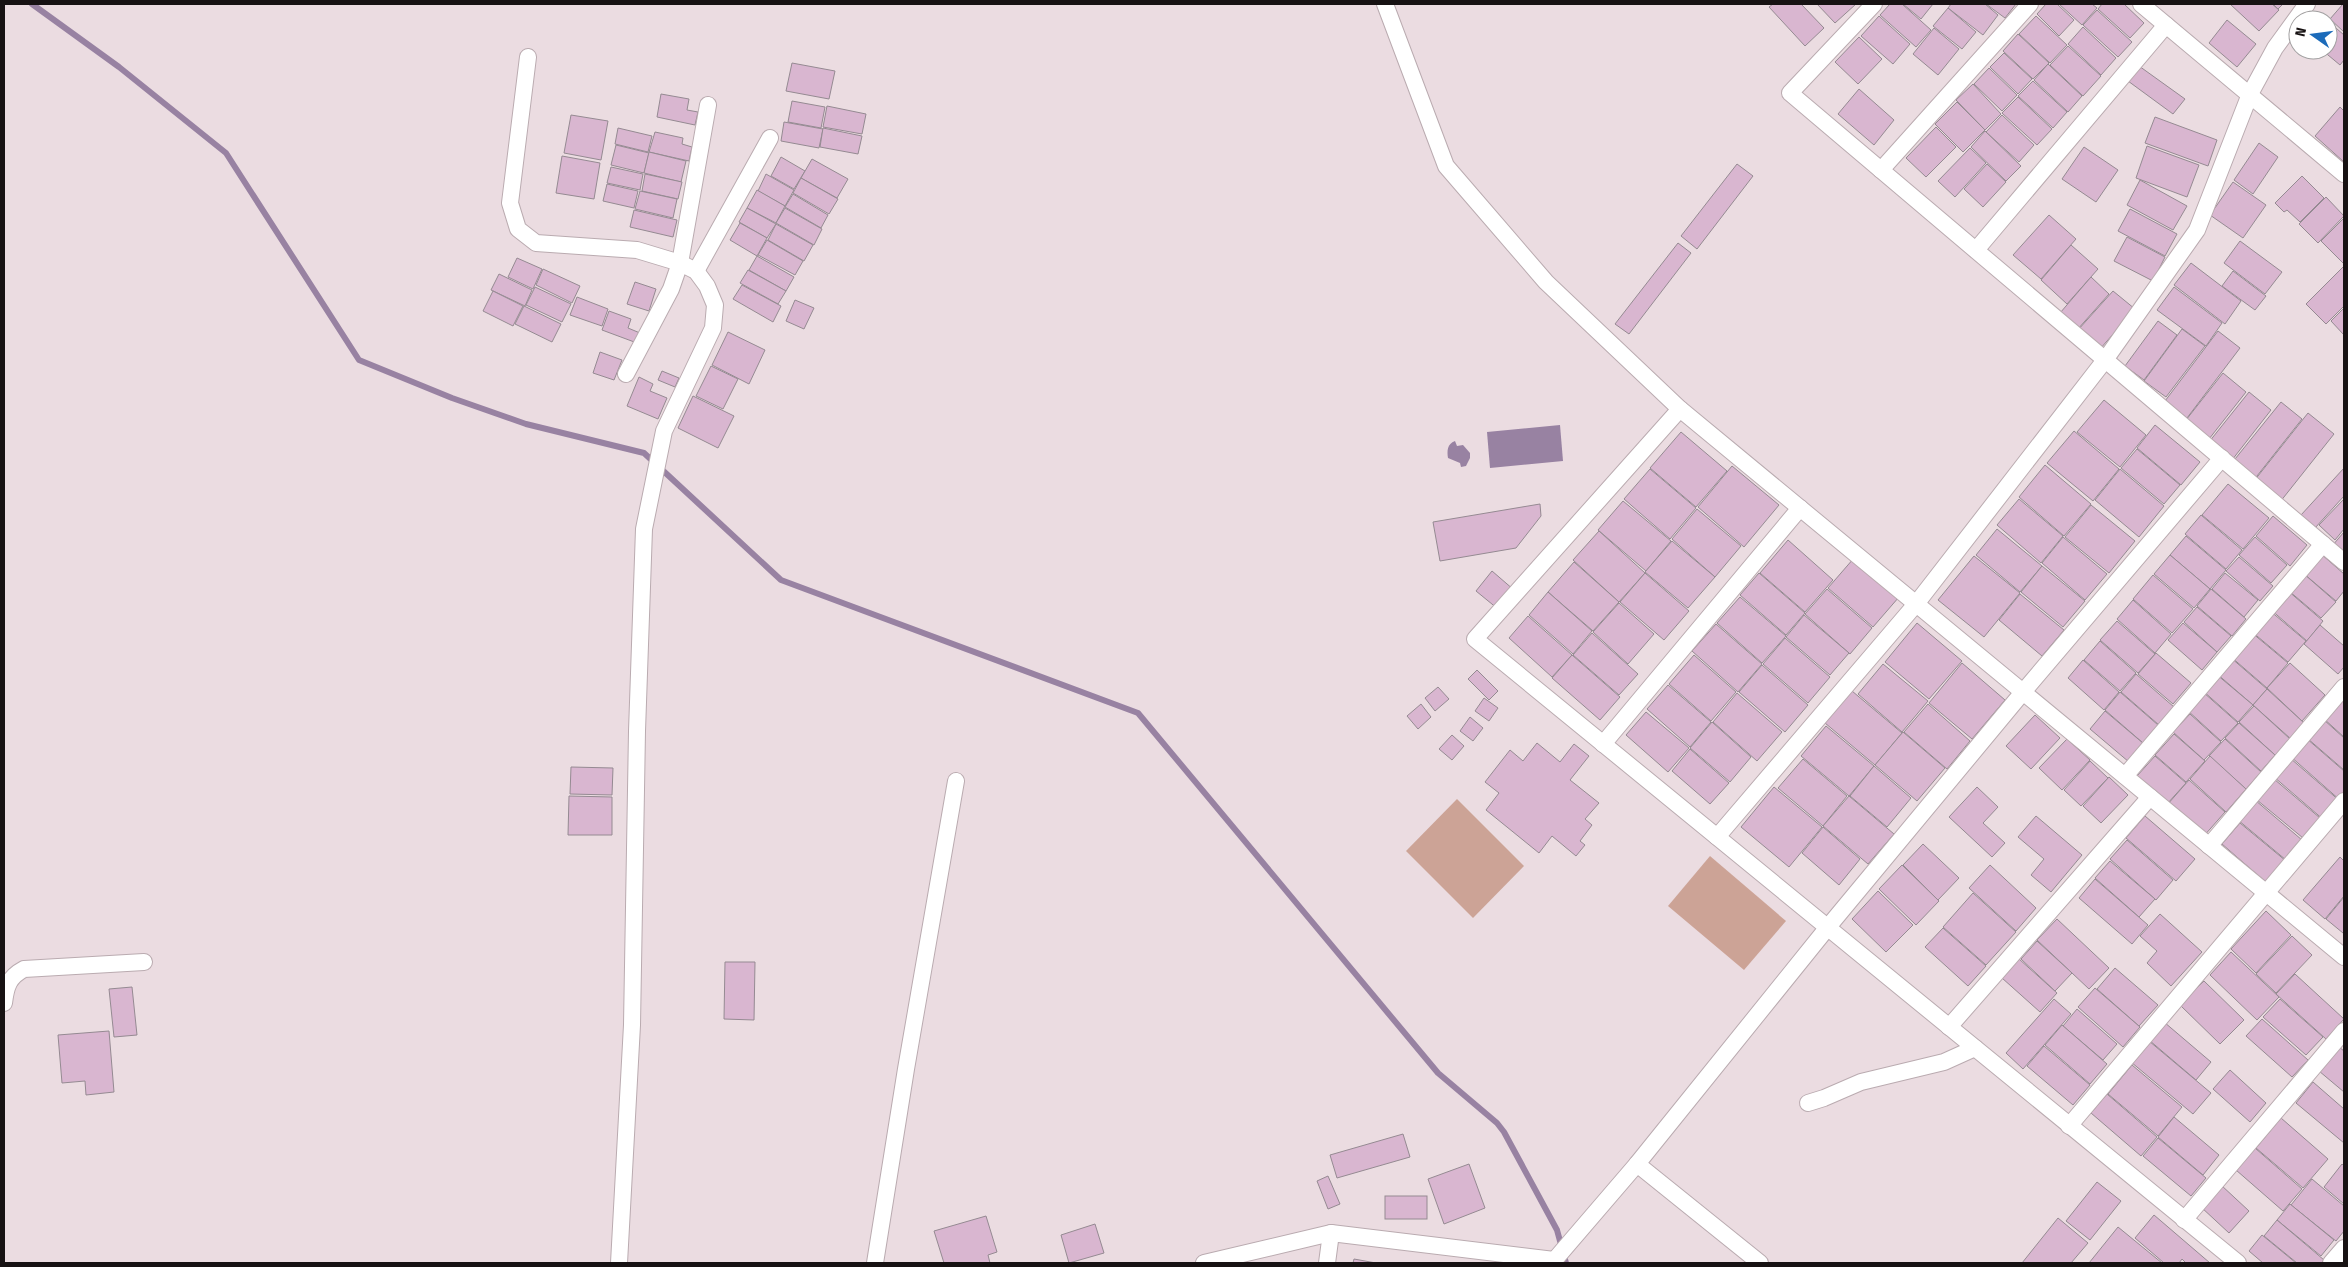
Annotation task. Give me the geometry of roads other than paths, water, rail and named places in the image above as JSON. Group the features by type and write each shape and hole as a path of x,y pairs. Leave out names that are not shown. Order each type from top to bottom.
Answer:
{"street":[{"path":"1385,4 1446,166 1546,282 1680,409 2344,957"},
{"path":"1874,4 1790,93 2344,562"},
{"path":"1881,170 2030,4"},
{"path":"2141,4 2344,174"},
{"path":"1717,837 1916,604 2106,360 2197,230 2250,94 2275,48 2307,4"},
{"path":"1976,250 2166,25"},
{"path":"528,57 510,203 518,229 536,243 636,250 680,263 696,271 707,286 715,305 713,328 664,431 644,529 637,731 632,1025 619,1263"},
{"path":"626,374 670,289 680,263 708,105"},
{"path":"696,271 770,138"},
{"path":"1680,409 1475,639 2238,1263"},
{"path":"1204,1263 1331,1233 1553,1262 1637,1164 1828,928 2023,692 2222,458"},
{"path":"1603,744 1800,508"},
{"path":"2125,776 2324,544"},
{"path":"2209,846 2344,687"},
{"path":"876,1263 906,1069 956,781"},
{"path":"1949,1027 2150,797"},
{"path":"2070,1126 2344,801"},
{"path":"4,1002 6,985 13,975 24,969 144,962"},
{"path":"2184,1220 2344,1031"},
{"path":"1808,1103 1861,1082 1944,1062 1975,1048"},
{"path":"1637,1164 1760,1263"},
{"path":"1327,1263 1331,1233"},
{"path":"2331,1263 2344,1248"}],"waterway":[{"path":"32,4 119,67 226,153 359,360 452,398 526,424 644,453 781,580 1138,713 1438,1073 1497,1123 1504,1132 1557,1230 1566,1263"}]}
